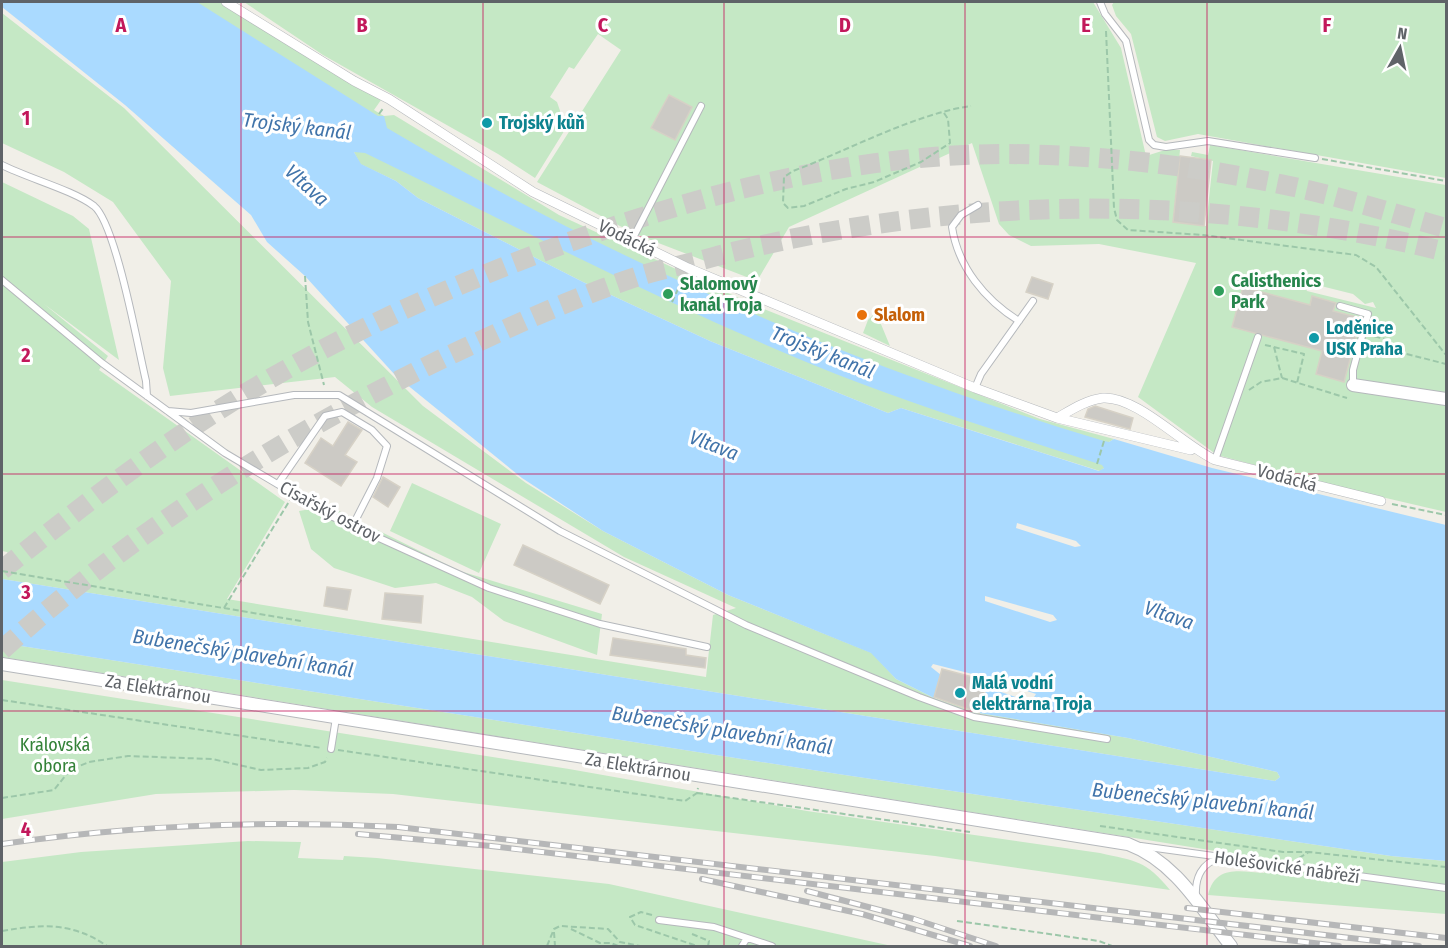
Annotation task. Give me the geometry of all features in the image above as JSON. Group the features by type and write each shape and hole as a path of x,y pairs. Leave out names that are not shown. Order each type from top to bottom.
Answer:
{"street":[{"name":"Vodácká","path":"226,2 354,81 389,99 533,192 688,268 975,388 1056,418 1164,445 1195,450"},
{"path":"1353,385 1446,399"},
{"name":"Vodácká","path":"1056,418 1085,403 1104,398 1128,403 1195,450 1215,460 1381,501"},
{"name":"Za Elektrárnou","path":"2,664 1128,844 1163,862 1231,946"}],"lane":[{"path":"1100,2 1126,41 1149,140 1154,145 1166,147 1208,141 1315,158"},
{"path":"632,240 701,105"},
{"path":"2,165 88,203 103,216 128,307 146,381 147,396"},
{"path":"978,205 961,215 952,227 954,245 982,293 1019,321"},
{"name":"Císařský ostrov","path":"2,280 102,363 225,453 352,527 489,588 600,624 707,647"},
{"path":"975,388 981,374 1033,301"},
{"path":"1340,306 1368,314 1353,370 1353,385"},
{"path":"1215,460 1258,340"},
{"path":"168,411 191,413 294,395 339,395 354,402 560,531 746,625 919,697 974,717 1107,739"},
{"path":"278,484 325,416 342,412 372,430 387,446 376,478 352,527"},
{"path":"331,749 336,718"},
{"name":"Holešovické nábřeží","path":"1128,844 1446,888"},
{"path":"1197,903 1196,887 1199,874 1208,864 1222,858"},
{"path":"659,920 714,927 772,946"},
{"path":"742,946 747,938"}],"path":[{"path":"1106,14 1114,208 1117,220 1128,230 1203,235 1356,255 1376,267 1446,355"},
{"path":"944,113 948,119 950,143 939,153 874,183 846,189 804,206 788,208 783,203 782,185 784,177 788,174 944,113 970,106"},
{"path":"1315,158 1446,181"},
{"path":"305,276 308,322 327,394"},
{"path":"672,302 681,282"},
{"path":"1357,332 1384,339 1399,352 1446,364"},
{"path":"1258,340 1274,347 1304,354 1297,384"},
{"path":"1274,347 1282,378"},
{"path":"1237,399 1261,382 1282,378 1347,398"},
{"path":"1097,464 1104,441"},
{"path":"224,608 294,494"},
{"path":"1381,501 1446,515"},
{"path":"2,571 301,621"},
{"path":"2,700 478,773 685,801 697,793 977,833"},
{"path":"2,798 54,790 70,770 89,762 129,756 212,759 261,770 308,768 325,762 331,749"},
{"path":"697,793 700,777"},
{"path":"1134,831 1283,852 1309,852 1446,867"},
{"path":"1292,868 1301,856 1309,852"},
{"path":"957,921 1090,940 1112,946"},
{"path":"2,932 36,925 56,925 85,933 107,946"},
{"path":"554,929 569,927 608,929 620,942 640,946"},
{"path":"569,927 600,943 611,943 618,946"},
{"path":"547,946 554,929"},
{"path":"554,929 555,946"}],"green space":[{"name":"Slalomový kanál Troja","path":"197,2 225,2 381,100 374,110 384,116 394,115 559,215 754,305 1040,419 1114,439 1109,442 1104,468 1100,471 901,408 888,413 710,341 583,282 418,198 396,181 360,164 354,152"},
{"path":"244,2 1093,2 1121,48 1146,156 1165,150 1180,150 1173,222 1206,226 1213,161 1191,156 1192,152 1208,155 1210,145 1446,185 1446,512 1217,455 1138,397 1196,263 1099,244 1031,246 1009,235 999,224 972,143 789,227 757,281 635,234 537,182 621,50 598,34 574,69 569,67 550,97 557,102 566,128 535,178 498,154 323,55","holes":["1317,285 1353,294 1365,304 1373,302 1376,308 1307,291 1305,287"]},
{"path":"1114,2 1446,2 1446,178 1198,134 1165,141 1157,137 1131,34 1116,16 1112,5"},
{"path":"2,13 124,108 423,406 526,483 603,531 728,595 872,653 896,679 934,698 979,713 1128,738 1277,772 1280,777 1275,781 2,579 2,563 16,564 7,552 2,551 2,182 73,216 89,229 119,360 44,304 108,356 99,370 285,502 227,599 706,677 713,615 736,608 624,557 372,407 335,377 170,396 163,368 171,281 113,202 64,172 2,143"},
{"path":"876,312 890,346 863,333 868,320"},
{"path":"412,483 501,524 479,573 390,531"},
{"path":"329,506 460,571 602,614 597,655 504,621 472,597 436,583 395,588 334,568 311,549 299,511"},
{"path":"2,643 838,774 1391,856 1446,861 1446,914 1208,895 1211,885 1222,874 1237,871 1264,873 1272,860 2,657"},
{"name":"Královská obora","path":"2,680 569,769 807,811 1100,853 1147,867 1170,890 935,856 393,794 294,790 156,794 2,819"},
{"path":"248,841 301,842 298,858 343,860 344,856 377,858 609,884 892,946 2,946 2,862 81,852"}],"water":[{"path":"2,2 197,2 378,116 384,116 387,128 472,177 647,266 736,306 918,379 1104,441 1109,442 1114,439 1212,468 1446,525 1446,861 1391,856 838,774 2,643 2,579 1275,781 1280,777 1277,772 1128,738 979,713 986,687 1025,700 1032,700 1036,694 1027,691 1029,686 1003,678 994,672 992,679 933,664 931,667 941,675 934,698 896,679 871,653 728,595 603,531 522,478 395,375 305,276 267,242 251,215 125,105 2,7","holes":["354,152 365,153 642,289 754,340 919,405 1102,465 1104,468 1099,471 901,408 888,413 710,341 583,282 418,198 396,181 361,164","1017,523 1076,541 1081,546 1075,547 1016,528","985,596 1053,615 1057,620 1050,622 985,601"]}],"building":[{"path":"669,95 692,107 675,140 651,128"},
{"path":"1180,156 1211,160 1204,226 1173,222"},
{"path":"1032,277 1053,284 1048,299 1026,292"},
{"name":"Loděnice USK Praha","path":"1243,287 1310,305 1312,296 1336,303 1333,311 1361,318 1344,382 1316,374 1322,351 1232,327"},
{"path":"1095,406 1133,418 1130,429 1085,417 1088,409"},
{"path":"348,422 362,430 345,455 357,462 341,486 305,463 321,438 333,446"},
{"path":"383,477 400,487 388,507 373,497"},
{"path":"523,545 609,585 600,604 514,565"},
{"path":"327,587 351,590 347,610 324,606"},
{"path":"385,593 423,596 421,623 382,619"},
{"path":"613,638 686,649 686,655 706,658 705,668 610,655"},
{"name":"Malá vodní elektrárna Troja","path":"942,669 988,681 979,713 934,697"}],"tunnel":[{"path":"2,570 100,493 176,438 243,395 326,348 412,306 500,268 605,229 729,192 855,166 919,158 983,154 1077,156 1165,165 1251,178 1322,193 1446,228"},
{"path":"2,650 55,604 165,520 223,481 342,410 528,319 612,285 654,272 807,236 898,221 989,212 1082,209 1174,211 1265,219 1356,232 1446,252"}],"railway":[{"path":"2,844 150,828 249,824 398,827 1419,946"},
{"path":"358,834 491,846 1339,946"},
{"path":"702,879 862,914 970,946"},
{"path":"807,891 914,919 996,946"},
{"path":"1187,908 1446,938"}],"place":[{"name":"Trojský kůň","path":"487,123"},
{"name":"Calisthenics Park","path":"1219,291"},
{"name":"Slalomový kanál Troja","path":"668,294"},
{"name":"Slalom","path":"862,315"},
{"name":"Loděnice USK Praha","path":"1314,338"},
{"name":"Malá vodní elektrárna Troja","path":"960,693"}],"water label":[{"name":"Trojský kanál","path":"297,126"},
{"name":"Vltava","path":"307,185"},
{"name":"Trojský kanál","path":"823,352"},
{"name":"Vltava","path":"714,445"},
{"name":"Vltava","path":"1169,615"},
{"name":"Bubenečský plavební kanál","path":"243,653"},
{"name":"Bubenečský plavební kanál","path":"722,730"},
{"name":"Bubenečský plavební kanál","path":"1203,801"}]}
